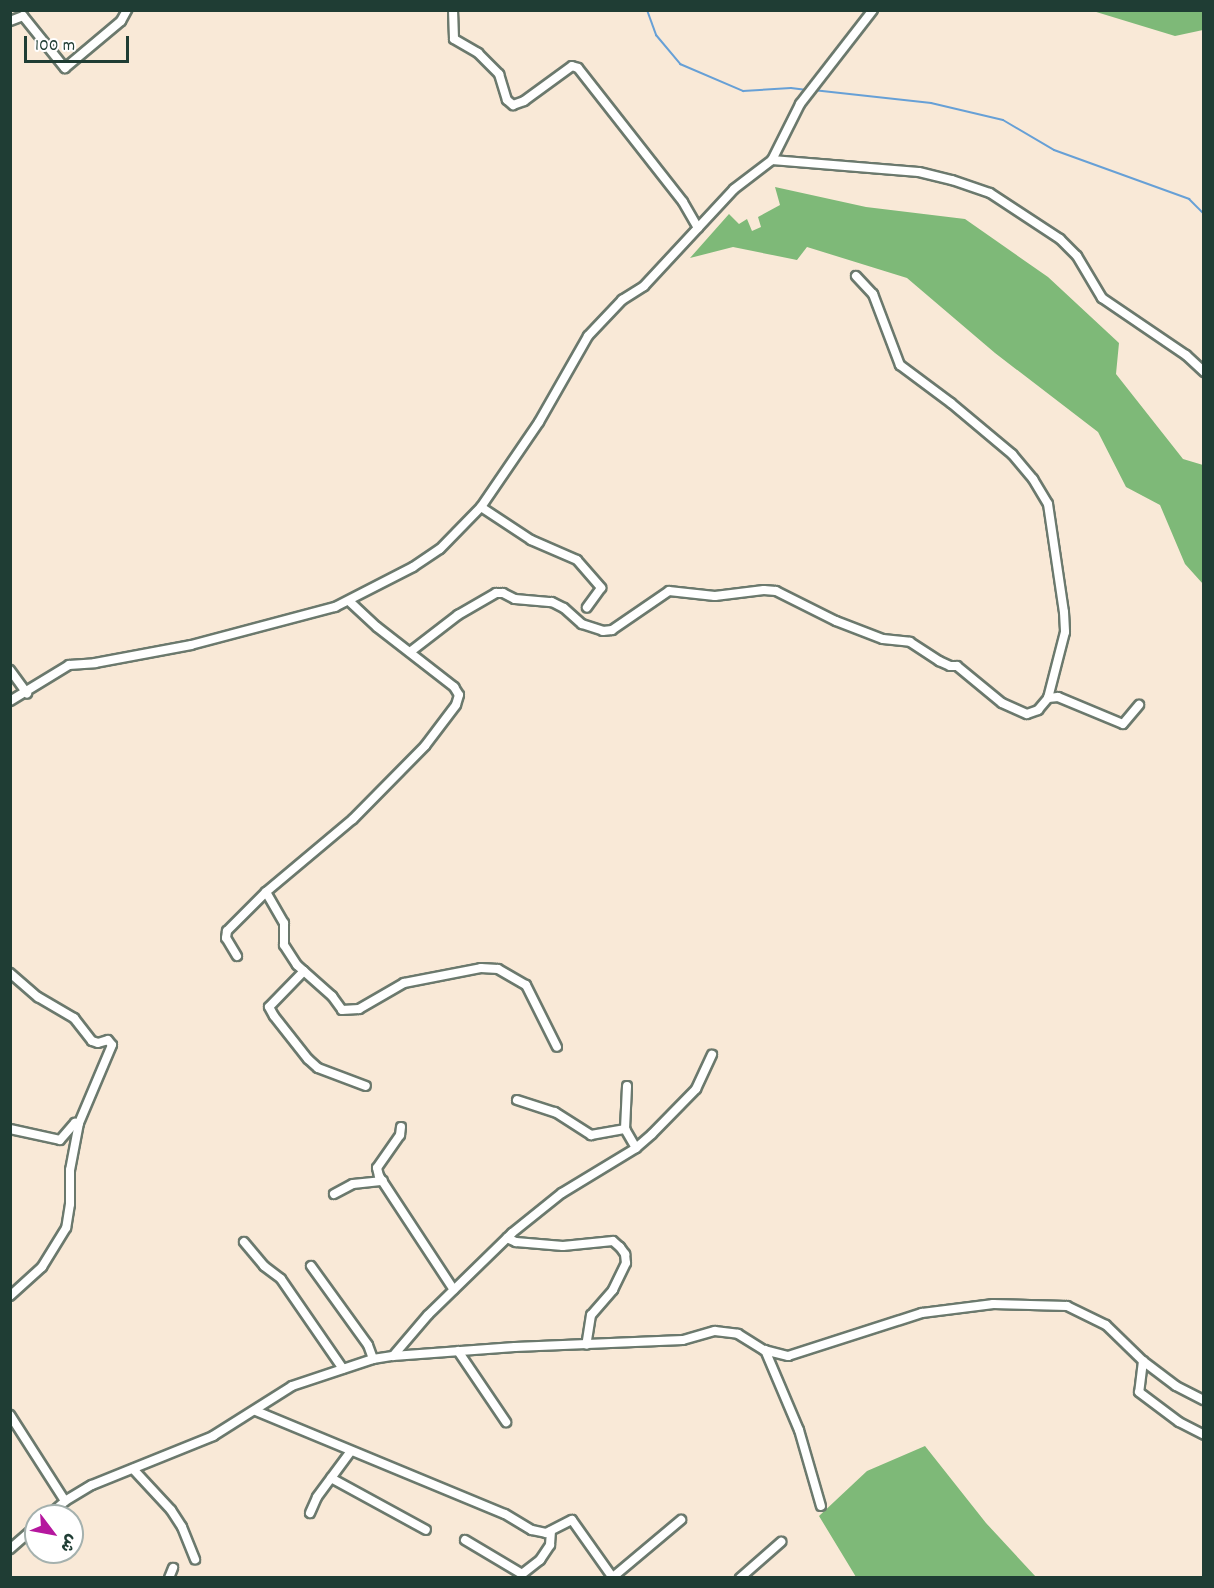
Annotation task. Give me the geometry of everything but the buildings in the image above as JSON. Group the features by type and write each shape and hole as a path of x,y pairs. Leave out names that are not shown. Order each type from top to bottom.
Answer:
{"street":[{"path":"10,21 23,16 65,68 121,21 127,10"},
{"path":"453,10 454,39 478,54 498,74 507,100 513,105 524,101 572,66 578,68 683,202 698,228"},
{"path":"10,701 27,693 69,664 95,663 191,645 350,601 413,567 440,549 481,507 539,422 588,336 622,300 644,286 734,189 772,160 800,104 873,10"},
{"path":"772,160 919,172 990,193 1060,239 1077,256 1102,298 1186,355 1203,372"},
{"path":"411,652 458,615 496,593 503,592 515,598 552,602 564,608 582,624 603,631 612,630 669,591 716,596 764,590 782,594 836,621 883,639 910,642 939,661 950,666 957,666 1002,703 1027,714 1038,710 1048,698 1065,632 1048,504 1034,479 1012,454 951,403 900,365 873,294 855,276"},
{"path":"481,507 531,540 577,560 601,588 587,607"},
{"path":"237,956 226,938 227,930 266,892 353,819 425,746 456,705 459,695 454,687 377,627 350,601"},
{"path":"10,670 27,693"},
{"path":"1048,698 1058,697 1076,702 1123,724 1139,705"},
{"path":"266,892 284,922 284,945 304,971 332,996 342,1010 359,1009 404,982 481,968 498,969 526,985 557,1047"},
{"path":"304,971 269,1006 274,1016 308,1059 318,1068 366,1086"},
{"path":"10,973 38,997 74,1018 92,1041 98,1043 108,1040 112,1045 79,1123 70,1170 70,1204 66,1228 42,1267 10,1296"},
{"path":"393,1356 428,1315 507,1238 562,1192 636,1148 696,1089 712,1054"},
{"path":"627,1086 624,1129 636,1148"},
{"path":"517,1100 555,1112 591,1135 624,1129"},
{"path":"10,1129 60,1140 72,1126 79,1123"},
{"path":"401,1128 400,1135 377,1168 383,1181 454,1290"},
{"path":"334,1194 353,1184 383,1181"},
{"path":"507,1238 516,1242 563,1246 613,1241 620,1247 625,1254 626,1263 613,1290 591,1315 586,1345"},
{"path":"244,1242 264,1266 281,1279 343,1369"},
{"path":"311,1266 368,1345 373,1359"},
{"path":"62,1504 92,1485 213,1436 256,1411 292,1386 373,1359 393,1356 683,1340 715,1331 738,1334 765,1350 788,1356 922,1313 993,1304 1067,1306 1106,1325 1143,1361 1176,1386 1203,1400"},
{"path":"765,1350 799,1430 821,1506"},
{"path":"458,1351 506,1422"},
{"path":"1143,1361 1139,1392 1179,1422 1203,1435"},
{"path":"256,1411 505,1514 532,1530 546,1533 572,1520 613,1577 681,1520"},
{"path":"10,1415 65,1501"},
{"path":"310,1513 311,1505 351,1451"},
{"path":"133,1468 171,1510 182,1527 195,1560"},
{"path":"331,1478 426,1530"},
{"path":"465,1540 522,1574 540,1560 550,1545 551,1531"},
{"path":"10,1549 24,1537"},
{"path":"740,1578 781,1542"},
{"path":"169,1578 173,1568"}],"green space":[{"path":"1093,11 1203,11 1203,30 1175,36"},
{"path":"775,187 866,207 965,219 1048,277 1119,343 1116,374 1183,459 1203,465 1203,584 1185,564 1160,505 1126,487 1098,432 995,353 907,278 807,247 797,260 733,247 690,258 729,214 739,224 747,219 752,231 761,227 758,217 780,205"},
{"path":"925,1446 986,1523 1036,1577 856,1577 819,1516 867,1471"}],"waterway":[{"path":"647,10 656,35 680,64 743,91 791,88 807,90"},
{"path":"813,90 931,103 1003,120 1054,150 1189,199 1204,214"}]}
